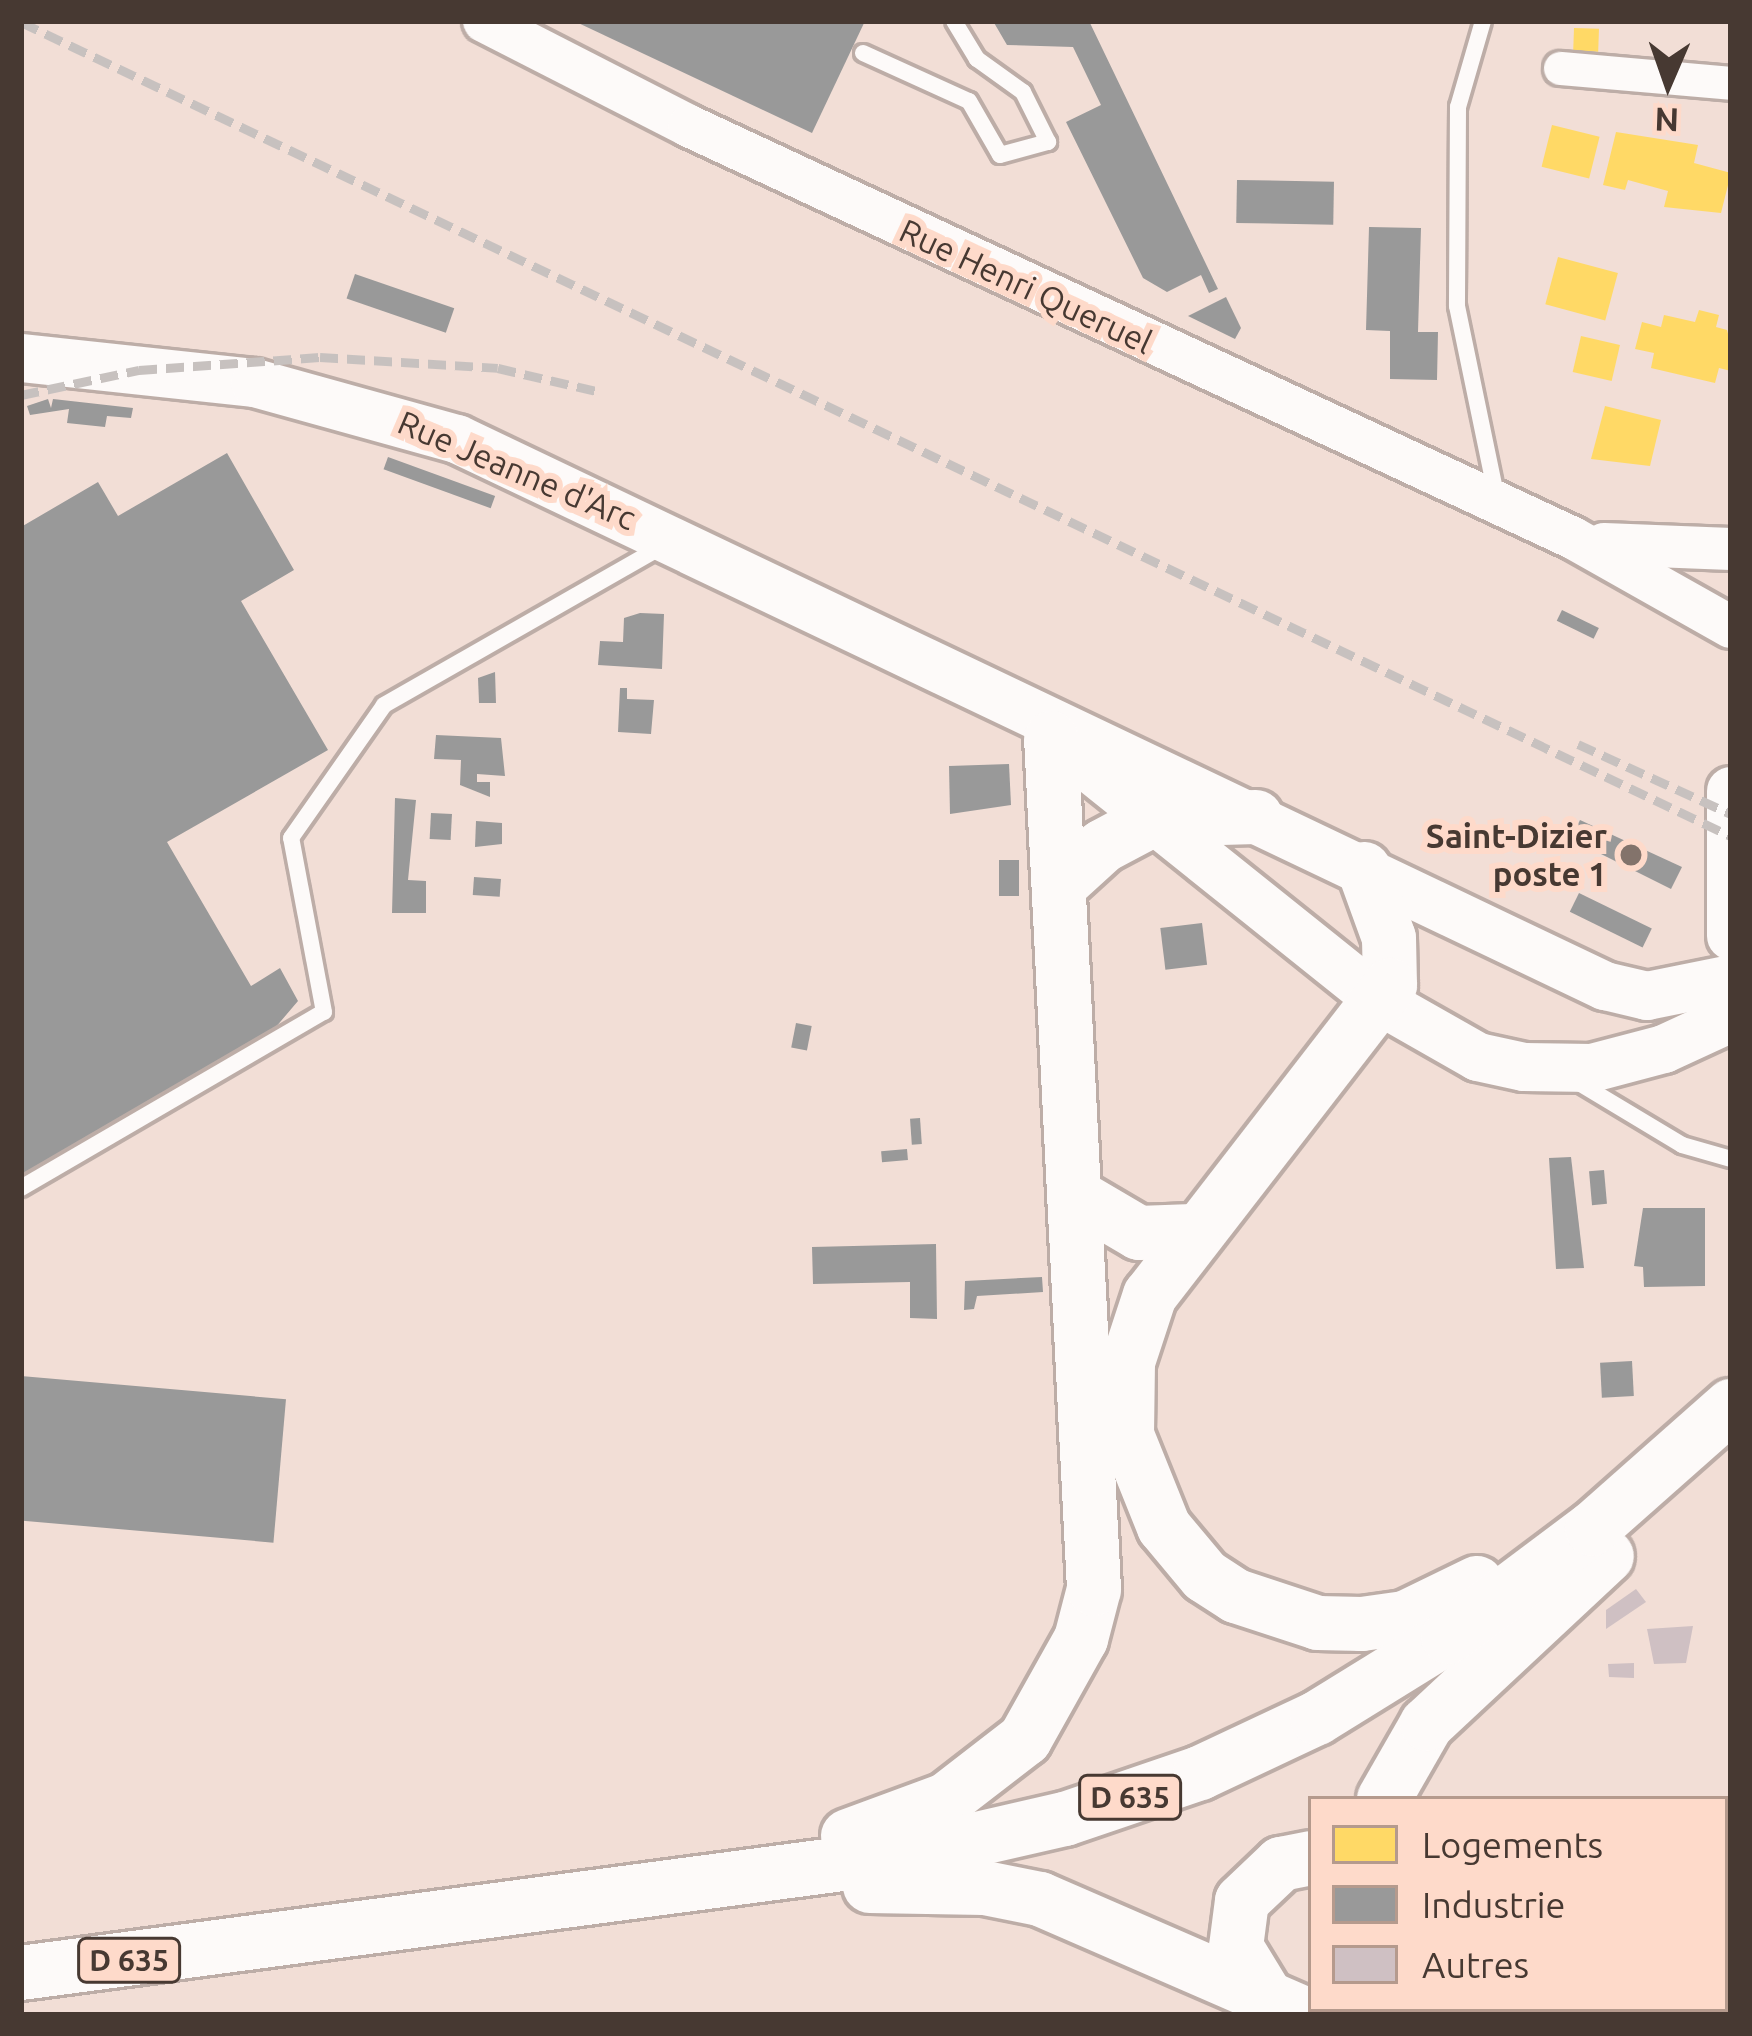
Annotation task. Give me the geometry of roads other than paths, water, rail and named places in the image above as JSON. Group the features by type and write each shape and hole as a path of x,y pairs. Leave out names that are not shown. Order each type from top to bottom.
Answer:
{"main road":[{"name":"Rue Jeanne d'Arc","path":"21,358 324,397 457,439 676,538 1625,993 1670,993 1731,980"},
{"name":"Rue Jeanne d'Arc","path":"980,687 1052,738 1383,1003 1478,1057 1558,1071 1629,1061 1731,1018"},
{"path":"237,1946 852,1835 895,1823 989,1773 1025,1739 1057,1691 1094,1589 1052,738"},
{"path":"1731,791 1731,936"},
{"path":"1059,886 1103,846 1153,820 1256,817"},
{"path":"1364,869 1393,961 1383,1003 1193,1231 1138,1327 1127,1436 1147,1496 1180,1552 1235,1596 1273,1612 1362,1624 1439,1605 1731,1396"},
{"path":"1076,1196 1139,1233 1193,1231"},
{"name":"D 635","path":"21,1973 903,1856 1066,1819 1200,1773 1317,1718 1448,1637 1592,1529 1731,1406"},
{"path":"1386,1796 1427,1724 1731,1436"},
{"path":"1286,2006 1236,1947 1242,1901 1281,1864 1308,1859"},
{"path":"419,1923 871,1886 985,1888 1090,1916 1286,2006"}],"street":[{"name":"Rue Henri Queruel","path":"484,21 689,126 1499,509 1574,538 1731,627"},
{"path":"1559,68 1731,82"},
{"name":"Rue Henri Queruel","path":"1574,538 1683,553 1731,549"}],"lane":[{"path":"863,53 969,101 1000,154 1048,142 1023,92 977,59 954,21"},
{"path":"1483,21 1458,107 1457,307 1499,509"},
{"path":"21,1188 324,1012 291,838 383,705 676,538"},
{"path":"1558,1071 1682,1144 1731,1159"}],"railway":[{"path":"21,22 1731,836"},
{"path":"21,395 139,370 320,357 498,368 600,392"},
{"path":"1578,744 1731,814"}],"place":[{"name":"Saint-Dizier poste 1","path":"1631,855"}]}
